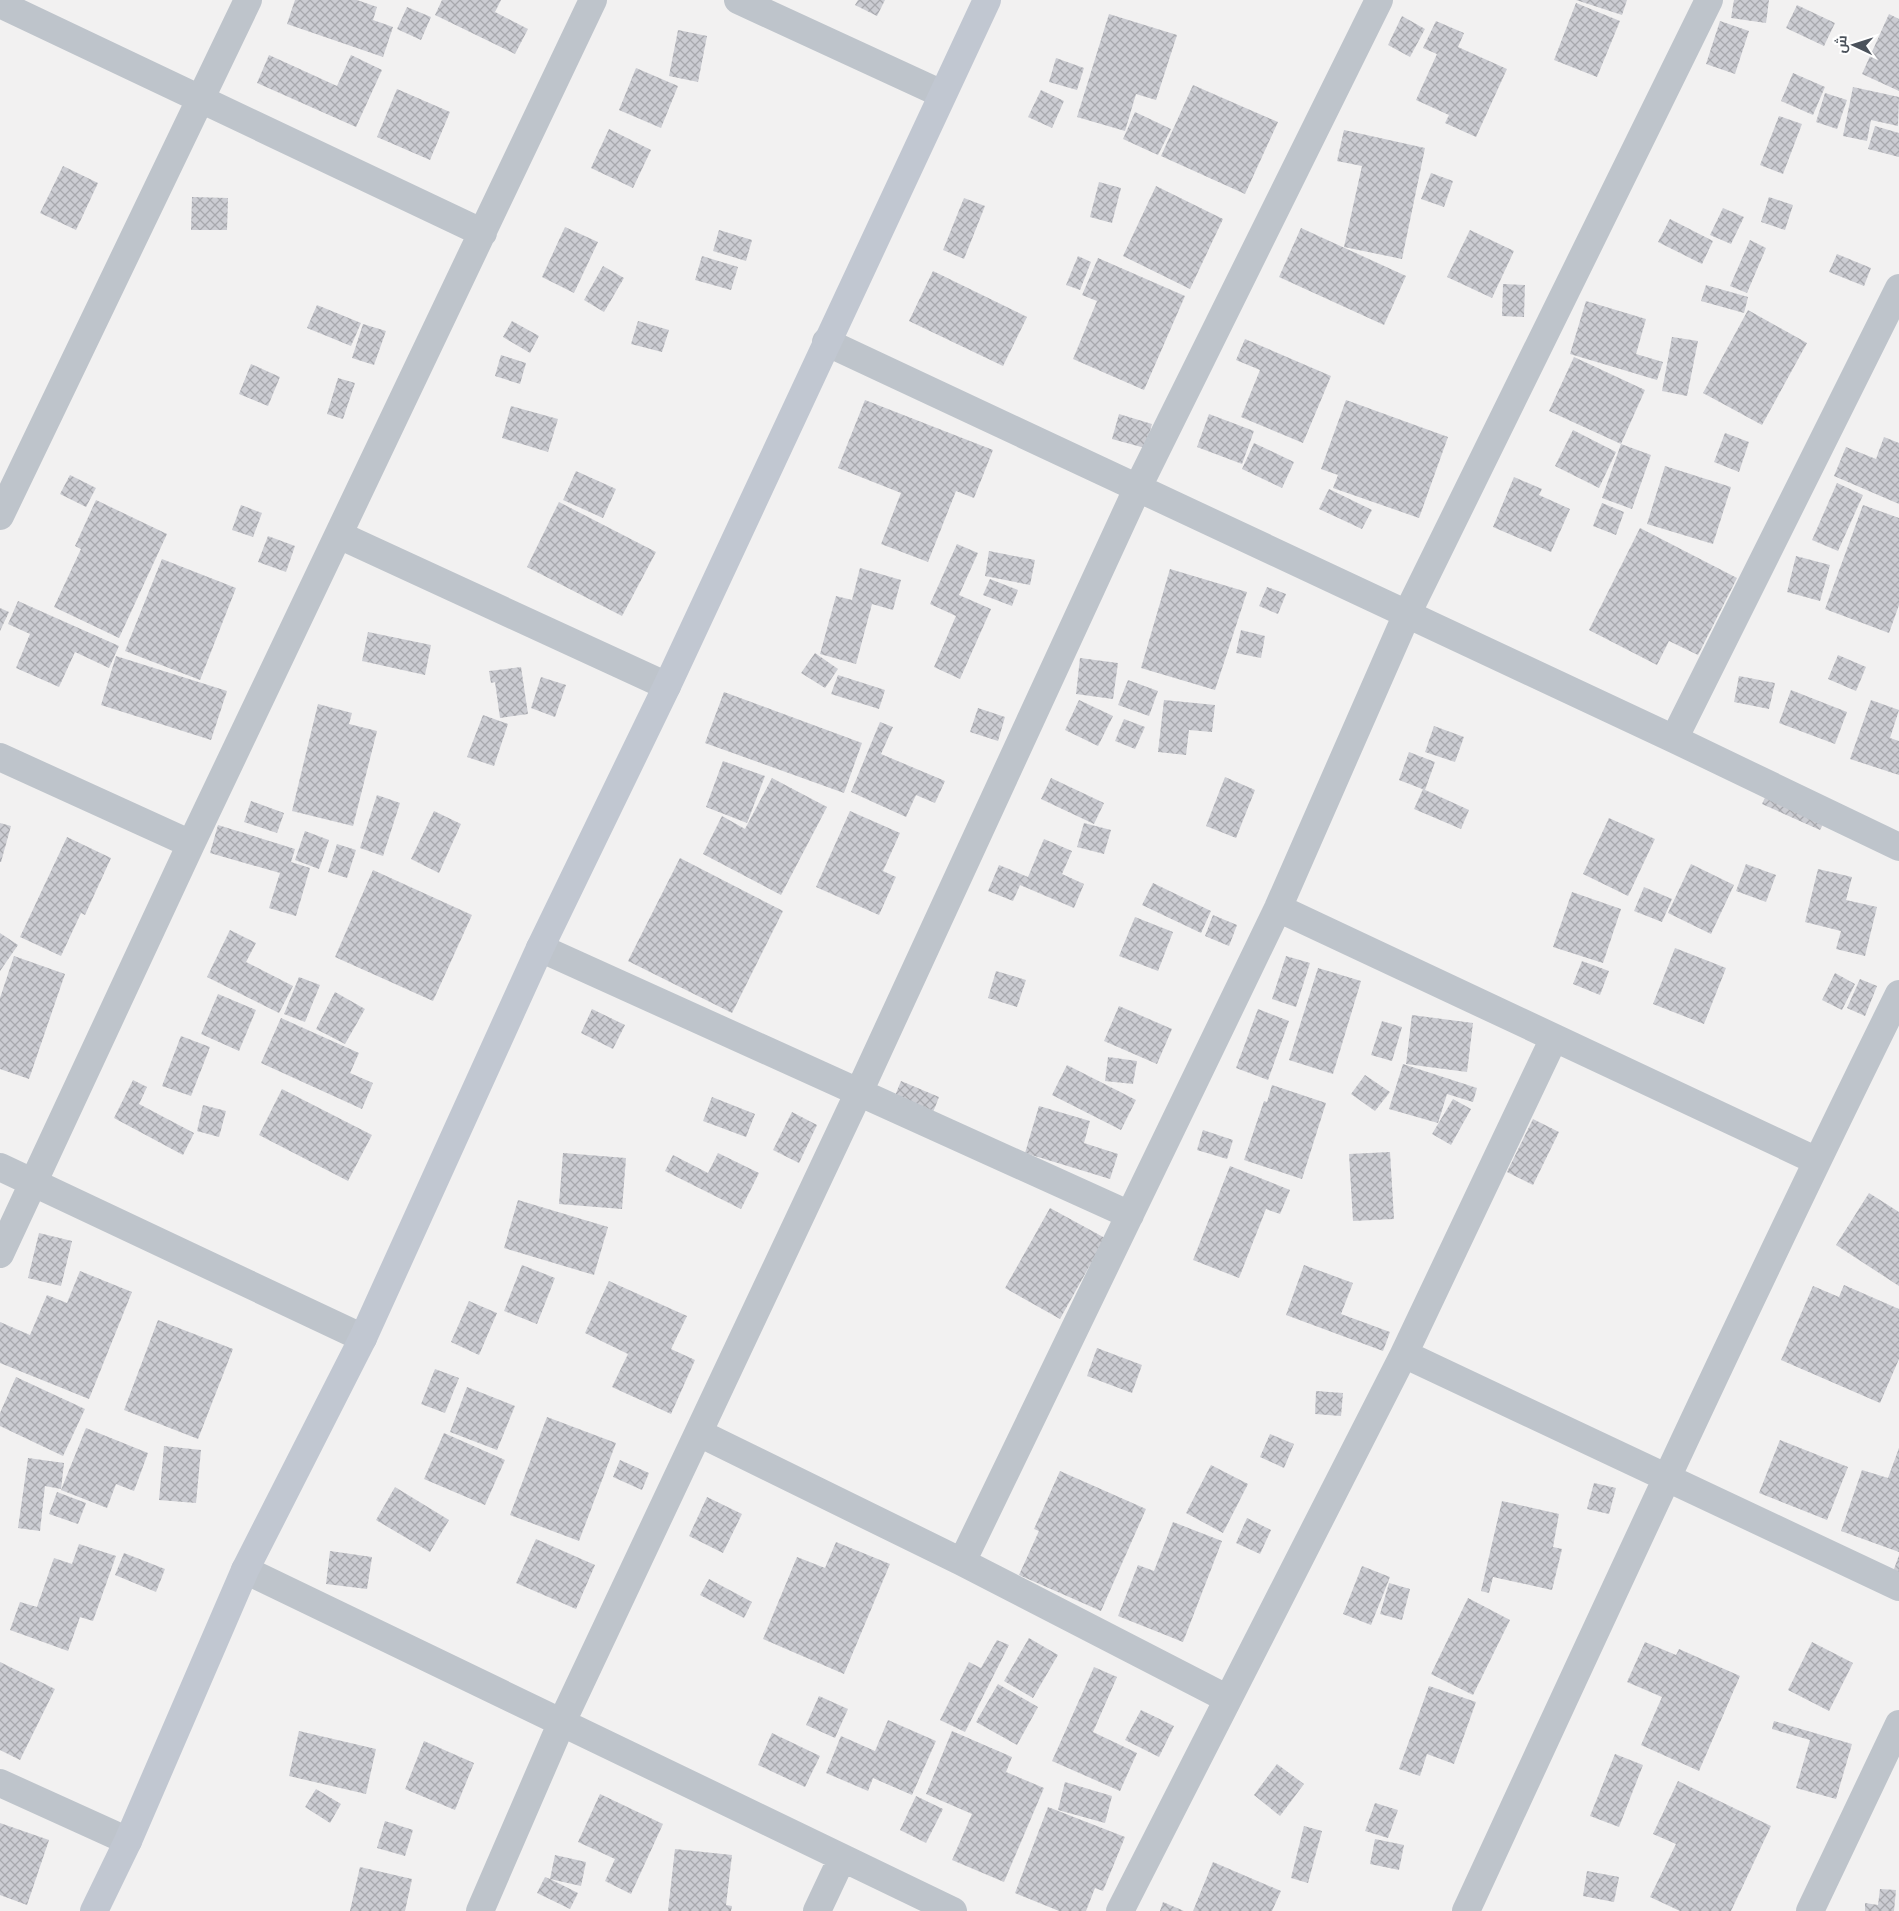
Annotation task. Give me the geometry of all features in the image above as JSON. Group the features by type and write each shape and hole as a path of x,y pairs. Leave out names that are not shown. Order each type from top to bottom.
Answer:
{"street":[{"path":"0,516 248,0"},
{"path":"0,1254 191,844 593,0"},
{"path":"738,0 942,94"},
{"path":"94,1911 128,1841 245,1570 363,1338 540,948 667,686 986,0"},
{"path":"480,1911 561,1724 859,1092 1138,487 1379,0"},
{"path":"962,1562 1278,908 1407,614 1709,0"},
{"path":"0,4 482,233"},
{"path":"1674,739 1899,288"},
{"path":"826,342 1674,739 1899,847"},
{"path":"339,535 667,686"},
{"path":"0,757 191,844"},
{"path":"1278,908 1817,1161"},
{"path":"540,948 1130,1215"},
{"path":"1466,1911 1667,1477 1817,1161 1899,994"},
{"path":"1120,1911 1404,1354 1554,1038"},
{"path":"0,1167 363,1338"},
{"path":"1404,1354 1899,1588"},
{"path":"699,1433 962,1562 1228,1699"},
{"path":"245,1570 561,1724 953,1911"},
{"path":"1810,1911 1899,1724"},
{"path":"0,1783 128,1841"},
{"path":"817,1911 842,1858"}],"building":[{"path":"295,0 357,0 377,7 373,20 393,27 383,57 287,24"},
{"path":"442,0 501,0 495,12 528,29 515,54 435,15"},
{"path":"858,0 885,0 877,16 855,5"},
{"path":"1576,0 1627,0 1622,15"},
{"path":"1734,0 1769,0 1766,23 1731,18"},
{"path":"1576,3 1620,21 1597,77 1554,60"},
{"path":"1797,5 1835,23 1824,46 1786,28"},
{"path":"407,7 431,17 421,40 397,29"},
{"path":"1109,14 1177,35 1156,100 1136,94 1125,131 1077,117"},
{"path":"1889,14 1899,19 1899,91 1862,74"},
{"path":"1402,16 1425,29 1410,57 1388,45"},
{"path":"1436,21 1464,33 1458,47 1507,69 1476,137 1445,123 1449,115 1416,100 1437,54 1423,48"},
{"path":"1720,21 1749,31 1735,74 1706,64"},
{"path":"678,30 707,36 698,82 669,76"},
{"path":"269,55 337,86 351,55 382,70 356,127 257,83"},
{"path":"1056,58 1084,68 1077,90 1049,82"},
{"path":"636,68 678,86 661,128 619,110"},
{"path":"1793,73 1825,87 1813,115 1781,101"},
{"path":"1193,85 1278,122 1245,194 1161,156"},
{"path":"1853,87 1899,97 1898,126 1871,120 1867,141 1843,136"},
{"path":"397,89 450,112 430,160 377,137"},
{"path":"1041,90 1064,101 1052,128 1028,117"},
{"path":"1825,93 1847,100 1837,129 1816,122"},
{"path":"1135,112 1171,129 1158,155 1123,139"},
{"path":"1779,116 1802,124 1783,174 1760,165"},
{"path":"1875,126 1899,133 1899,157 1868,149"},
{"path":"609,129 651,150 633,188 591,168"},
{"path":"1344,130 1425,148 1402,259 1344,247 1362,166 1337,161"},
{"path":"63,166 98,183 76,230 40,213"},
{"path":"1431,173 1453,181 1444,207 1421,199"},
{"path":"1099,182 1121,188 1112,223 1090,217"},
{"path":"1156,186 1223,219 1190,289 1123,256"},
{"path":"192,197 228,198 227,230 191,230"},
{"path":"1769,197 1793,205 1785,230 1761,222"},
{"path":"964,198 985,206 964,259 943,250"},
{"path":"1723,208 1744,217 1731,244 1710,235"},
{"path":"1670,219 1713,241 1702,264 1658,242"},
{"path":"565,227 598,242 574,293 542,277"},
{"path":"1301,228 1406,276 1384,325 1279,277"},
{"path":"719,230 752,240 746,261 713,251"},
{"path":"1470,230 1514,251 1492,298 1447,277"},
{"path":"1750,240 1766,248 1747,293 1730,286"},
{"path":"1837,254 1871,268 1864,286 1829,272"},
{"path":"702,256 738,267 731,290 695,280"},
{"path":"1078,256 1091,262 1080,290 1066,285"},
{"path":"1098,258 1185,296 1144,390 1073,359 1097,301 1082,295"},
{"path":"603,266 624,278 604,312 584,300"},
{"path":"933,271 1027,317 1003,366 909,321"},
{"path":"1503,284 1525,285 1524,317 1502,316"},
{"path":"1706,285 1748,297 1744,313 1701,301"},
{"path":"1586,301 1646,319 1636,354 1663,362 1657,380 1570,354"},
{"path":"317,305 361,323 351,346 307,328"},
{"path":"1748,310 1807,343 1762,425 1703,393"},
{"path":"512,321 539,336 530,353 503,337"},
{"path":"638,321 669,330 662,352 631,344"},
{"path":"363,324 386,331 374,365 352,358"},
{"path":"1672,337 1698,341 1687,396 1662,391"},
{"path":"1245,339 1331,376 1303,443 1241,417 1260,370 1236,360"},
{"path":"501,355 526,363 520,384 495,376"},
{"path":"1574,357 1645,390 1621,444 1549,411"},
{"path":"251,364 280,377 268,406 239,394"},
{"path":"338,378 355,383 343,419 327,414"},
{"path":"865,400 993,450 974,498 956,491 928,562 881,544 901,493 838,468"},
{"path":"1346,400 1448,437 1419,518 1333,488 1338,475 1321,469"},
{"path":"511,406 558,419 548,452 502,438"},
{"path":"1119,414 1152,424 1145,448 1112,439"},
{"path":"1209,414 1254,431 1242,464 1197,447"},
{"path":"1573,430 1616,452 1599,488 1555,466"},
{"path":"1725,433 1749,442 1739,472 1714,462"},
{"path":"1884,437 1899,443 1899,504 1834,476 1846,447 1876,459"},
{"path":"1254,443 1294,462 1282,488 1242,469"},
{"path":"1621,444 1651,455 1632,509 1602,498"},
{"path":"1665,466 1731,487 1713,544 1647,524"},
{"path":"576,471 616,489 603,518 563,500"},
{"path":"70,475 96,488 86,507 60,494"},
{"path":"1514,477 1542,489 1539,495 1570,509 1551,552 1493,527"},
{"path":"1837,483 1863,495 1838,551 1812,540"},
{"path":"1329,489 1372,510 1362,529 1319,509"},
{"path":"96,500 167,534 119,638 54,607 81,549 75,546"},
{"path":"559,502 656,552 622,616 527,567"},
{"path":"1602,503 1624,512 1616,535 1593,526"},
{"path":"241,505 262,513 253,537 232,530"},
{"path":"1863,505 1899,518 1899,605 1889,633 1825,609"},
{"path":"1640,528 1737,578 1698,655 1669,641 1657,665 1589,630"},
{"path":"268,536 295,546 286,572 258,562"},
{"path":"957,544 978,553 959,595 991,609 960,679 934,667 956,616 930,604"},
{"path":"989,551 1035,560 1030,585 985,576"},
{"path":"1796,556 1830,565 1820,601 1787,592"},
{"path":"162,559 236,588 200,680 125,651"},
{"path":"860,568 901,580 893,610 872,604 856,664 820,654 836,596 852,600"},
{"path":"1170,569 1247,592 1215,690 1141,668"},
{"path":"990,579 1018,590 1012,606 983,595"},
{"path":"1267,587 1286,594 1278,614 1259,606"},
{"path":"18,601 119,646 109,668 75,652 59,687 16,668 30,634 8,624"},
{"path":"0,608 9,612 0,631"},
{"path":"1241,630 1265,636 1261,658 1236,653"},
{"path":"368,632 431,645 425,675 362,661"},
{"path":"815,653 838,669 825,688 801,673"},
{"path":"1838,655 1866,667 1856,691 1828,679"},
{"path":"116,656 227,691 211,740 101,705"},
{"path":"1080,658 1118,663 1113,699 1076,694"},
{"path":"521,667 528,714 500,718 495,682 491,683 489,671"},
{"path":"838,675 885,690 879,709 831,694"},
{"path":"1739,676 1775,683 1769,709 1734,702"},
{"path":"541,677 566,685 555,717 531,708"},
{"path":"1128,680 1158,691 1149,716 1118,705"},
{"path":"1791,690 1847,712 1835,744 1779,723"},
{"path":"724,692 862,743 844,793 705,743"},
{"path":"1079,700 1113,716 1098,746 1065,730"},
{"path":"1164,700 1215,705 1212,732 1189,730 1186,755 1158,752"},
{"path":"1871,700 1899,710 1890,738 1899,741 1899,775 1850,759"},
{"path":"318,704 352,713 349,724 377,731 353,826 292,811"},
{"path":"978,708 1005,717 998,741 970,732"},
{"path":"483,715 508,724 494,766 467,757"},
{"path":"1124,719 1145,727 1135,749 1115,741"},
{"path":"880,722 893,727 881,754 945,781 935,803 916,795 906,817 851,792"},
{"path":"1434,726 1464,737 1455,762 1425,752"},
{"path":"1409,752 1435,762 1425,790 1399,780"},
{"path":"723,761 765,776 747,823 706,807"},
{"path":"1225,777 1255,790 1236,838 1206,826"},
{"path":"772,778 827,807 781,895 703,854 722,816 745,829"},
{"path":"1051,778 1104,803 1094,824 1041,799"},
{"path":"1423,789 1469,810 1461,829 1414,809"},
{"path":"1768,791 1826,818 1820,830 1762,804"},
{"path":"377,795 400,803 383,856 360,848"},
{"path":"251,801 284,813 277,833 244,822"},
{"path":"434,811 461,824 439,873 411,859"},
{"path":"850,811 900,833 883,871 896,877 879,915 816,887"},
{"path":"1609,818 1655,839 1628,896 1583,874"},
{"path":"0,823 11,826 1,862 0,862"},
{"path":"1084,823 1111,830 1104,854 1077,847"},
{"path":"218,825 295,849 291,862 310,868 296,916 269,908 280,873 210,853"},
{"path":"305,831 329,840 319,869 295,860"},
{"path":"67,837 111,858 85,915 81,913 61,956 20,937"},
{"path":"1044,839 1072,851 1062,874 1084,884 1074,908 1020,885 1013,901 988,891 999,865 1028,877"},
{"path":"337,844 356,850 347,878 328,872"},
{"path":"680,858 783,911 732,1013 628,961"},
{"path":"1691,864 1734,885 1711,934 1668,913"},
{"path":"1746,864 1776,875 1766,902 1736,891"},
{"path":"1818,869 1852,877 1846,900 1877,907 1865,956 1836,949 1841,931 1805,922"},
{"path":"373,870 472,915 433,1001 335,957"},
{"path":"1153,883 1211,911 1201,933 1142,905"},
{"path":"1644,887 1672,899 1662,922 1634,911"},
{"path":"1572,892 1621,909 1603,963 1553,947"},
{"path":"1213,915 1237,925 1229,946 1205,936"},
{"path":"1135,917 1173,932 1158,971 1119,956"},
{"path":"230,930 256,943 246,962 293,986 279,1013 207,977"},
{"path":"0,933 18,945 0,971"},
{"path":"1675,948 1726,968 1704,1024 1653,1004"},
{"path":"14,956 65,974 29,1079 0,1069 0,998"},
{"path":"1286,956 1310,963 1296,1007 1272,999"},
{"path":"1582,961 1609,971 1600,995 1573,984"},
{"path":"1318,968 1361,981 1333,1074 1289,1060"},
{"path":"996,971 1026,980 1017,1007 988,998"},
{"path":"1835,973 1855,984 1842,1010 1822,1000"},
{"path":"299,977 320,985 305,1022 284,1014"},
{"path":"1860,979 1877,986 1865,1016 1847,1008"},
{"path":"335,992 365,1009 345,1044 316,1029"},
{"path":"218,994 256,1010 239,1051 201,1034"},
{"path":"1119,1006 1172,1029 1157,1064 1104,1041"},
{"path":"592,1009 625,1025 613,1049 581,1033"},
{"path":"1258,1009 1289,1021 1268,1080 1236,1068"},
{"path":"1412,1015 1473,1023 1467,1072 1406,1064"},
{"path":"281,1018 359,1053 350,1073 373,1083 362,1109 261,1063"},
{"path":"1382,1021 1402,1027 1392,1061 1371,1055"},
{"path":"181,1036 210,1047 191,1096 162,1086"},
{"path":"1108,1057 1137,1061 1133,1084 1105,1081"},
{"path":"1403,1064 1477,1088 1473,1102 1447,1094 1438,1123 1389,1109"},
{"path":"1067,1065 1136,1100 1121,1130 1052,1095"},
{"path":"1365,1075 1390,1092 1375,1111 1351,1094"},
{"path":"133,1080 147,1087 139,1104 194,1133 183,1155 114,1118"},
{"path":"901,1081 939,1097 930,1120 892,1103"},
{"path":"1272,1085 1326,1103 1302,1179 1244,1160 1264,1101 1267,1102"},
{"path":"282,1089 372,1135 348,1181 259,1135"},
{"path":"712,1097 755,1114 746,1137 703,1121"},
{"path":"1453,1099 1471,1109 1451,1145 1432,1134"},
{"path":"203,1105 226,1111 219,1137 197,1131"},
{"path":"1039,1106 1090,1121 1084,1143 1118,1154 1110,1179 1025,1153"},
{"path":"792,1112 817,1125 799,1163 773,1150"},
{"path":"1533,1119 1559,1132 1533,1185 1507,1172"},
{"path":"1203,1130 1233,1140 1227,1159 1197,1150"},
{"path":"1390,1152 1394,1219 1353,1221 1349,1154"},
{"path":"563,1153 626,1158 622,1209 559,1204"},
{"path":"718,1153 759,1173 741,1209 665,1171 673,1155 708,1173"},
{"path":"1230,1166 1290,1190 1280,1214 1266,1209 1239,1278 1193,1260"},
{"path":"1869,1193 1899,1212 1899,1286 1836,1245"},
{"path":"518,1200 608,1227 594,1275 504,1248"},
{"path":"1050,1208 1105,1238 1060,1319 1005,1288"},
{"path":"39,1233 72,1241 61,1286 28,1278"},
{"path":"522,1265 555,1278 537,1324 504,1311"},
{"path":"1304,1265 1353,1283 1341,1314 1390,1332 1383,1351 1286,1315"},
{"path":"80,1271 132,1292 89,1399 0,1363 0,1322 30,1335 47,1295 67,1303"},
{"path":"609,1281 687,1316 671,1349 695,1360 671,1414 612,1387 628,1354 585,1333"},
{"path":"1844,1285 1899,1309 1899,1359 1880,1403 1781,1360 1813,1286 1839,1297"},
{"path":"469,1301 497,1313 479,1355 451,1342"},
{"path":"158,1320 233,1349 198,1439 124,1410"},
{"path":"1097,1348 1142,1365 1132,1393 1087,1376"},
{"path":"435,1369 459,1378 445,1413 421,1404"},
{"path":"16,1377 85,1409 63,1456 0,1426 0,1413"},
{"path":"467,1387 515,1406 497,1450 450,1432"},
{"path":"1316,1391 1343,1393 1341,1416 1315,1414"},
{"path":"547,1417 616,1443 579,1541 510,1515"},
{"path":"86,1428 148,1453 134,1491 116,1484 107,1508 61,1490"},
{"path":"444,1433 505,1460 485,1505 424,1479"},
{"path":"1270,1434 1294,1444 1284,1468 1260,1457"},
{"path":"1780,1440 1848,1467 1827,1520 1759,1493"},
{"path":"164,1446 201,1450 196,1503 159,1500"},
{"path":"1899,1448 1899,1552 1841,1531 1862,1470 1888,1478"},
{"path":"28,1458 64,1463 61,1489 45,1486 40,1531 18,1528"},
{"path":"620,1460 649,1473 642,1490 613,1477"},
{"path":"1211,1465 1248,1484 1223,1533 1186,1513"},
{"path":"1060,1471 1146,1509 1101,1611 1019,1575 1039,1531 1034,1529"},
{"path":"1594,1483 1616,1488 1609,1514 1587,1509"},
{"path":"395,1487 449,1520 430,1552 376,1520"},
{"path":"57,1492 86,1503 78,1524 49,1514"},
{"path":"707,1497 742,1514 723,1553 689,1536"},
{"path":"1502,1501 1559,1514 1553,1547 1562,1549 1552,1590 1493,1577 1489,1593 1481,1591"},
{"path":"1247,1518 1271,1530 1260,1554 1236,1543"},
{"path":"1173,1522 1222,1541 1183,1642 1118,1616 1138,1565 1154,1571"},
{"path":"536,1539 595,1565 576,1609 516,1583"},
{"path":"836,1542 890,1564 844,1674 763,1639 797,1557 825,1568"},
{"path":"79,1544 116,1556 93,1621 80,1617 68,1651 10,1630 20,1602 37,1607 54,1558 72,1564"},
{"path":"330,1551 372,1557 367,1589 326,1584"},
{"path":"124,1553 165,1569 156,1592 115,1575"},
{"path":"1899,1555 1899,1574 1893,1572"},
{"path":"1362,1566 1390,1577 1371,1625 1343,1614"},
{"path":"709,1579 752,1602 744,1618 700,1595"},
{"path":"1389,1583 1410,1589 1402,1620 1380,1614"},
{"path":"1468,1598 1510,1620 1473,1695 1431,1674"},
{"path":"1029,1638 1058,1655 1033,1698 1004,1681"},
{"path":"997,1640 1009,1645 965,1732 940,1720 969,1662 981,1668"},
{"path":"1645,1642 1676,1655 1679,1649 1740,1676 1699,1771 1641,1745 1662,1697 1627,1682"},
{"path":"1812,1642 1853,1663 1829,1711 1788,1690"},
{"path":"0,1662 55,1689 20,1760 0,1750"},
{"path":"1094,1667 1117,1677 1093,1732 1137,1753 1120,1791 1052,1761"},
{"path":"998,1684 1038,1707 1017,1745 976,1722"},
{"path":"1429,1686 1476,1702 1454,1764 1427,1754 1420,1776 1399,1769"},
{"path":"819,1696 848,1709 835,1738 806,1725"},
{"path":"1141,1710 1174,1726 1159,1757 1125,1740"},
{"path":"888,1720 936,1741 912,1795 873,1778 868,1791 826,1773 841,1736 875,1751"},
{"path":"1774,1721 1852,1744 1836,1799 1796,1788 1810,1740 1772,1729"},
{"path":"299,1731 376,1749 366,1794 289,1776"},
{"path":"952,1731 1012,1757 1006,1772 1044,1788 1004,1882 952,1860 972,1814 926,1794"},
{"path":"772,1733 820,1756 805,1787 758,1765"},
{"path":"424,1741 474,1763 455,1810 405,1789"},
{"path":"1615,1754 1643,1765 1619,1827 1590,1816"},
{"path":"1277,1764 1304,1784 1280,1816 1254,1795"},
{"path":"1678,1781 1771,1826 1731,1911 1680,1911 1650,1897 1676,1844 1653,1834"},
{"path":"1065,1782 1112,1796 1105,1823 1058,1810"},
{"path":"316,1789 341,1804 330,1823 305,1807"},
{"path":"600,1794 663,1824 631,1894 605,1881 615,1859 578,1842"},
{"path":"916,1796 943,1809 926,1843 900,1830"},
{"path":"1375,1803 1398,1810 1388,1838 1365,1831"},
{"path":"1048,1807 1125,1837 1103,1891 1095,1888 1086,1911 1059,1911 1015,1893"},
{"path":"385,1821 413,1830 405,1856 377,1848"},
{"path":"0,1823 49,1840 27,1905 0,1895"},
{"path":"1304,1826 1322,1831 1308,1883 1291,1878"},
{"path":"1375,1839 1404,1845 1399,1870 1370,1864"},
{"path":"675,1849 732,1855 726,1905 732,1906 731,1911 668,1911"},
{"path":"555,1855 586,1862 581,1886 550,1879"},
{"path":"1213,1862 1281,1891 1272,1911 1193,1911"},
{"path":"360,1867 412,1879 405,1911 350,1911"},
{"path":"1587,1871 1619,1877 1614,1902 1583,1896"},
{"path":"545,1877 578,1893 570,1909 537,1893"},
{"path":"1880,1889 1896,1890 1894,1911 1865,1911 1865,1903 1878,1905"},
{"path":"1163,1902 1184,1911 1160,1911"}]}
